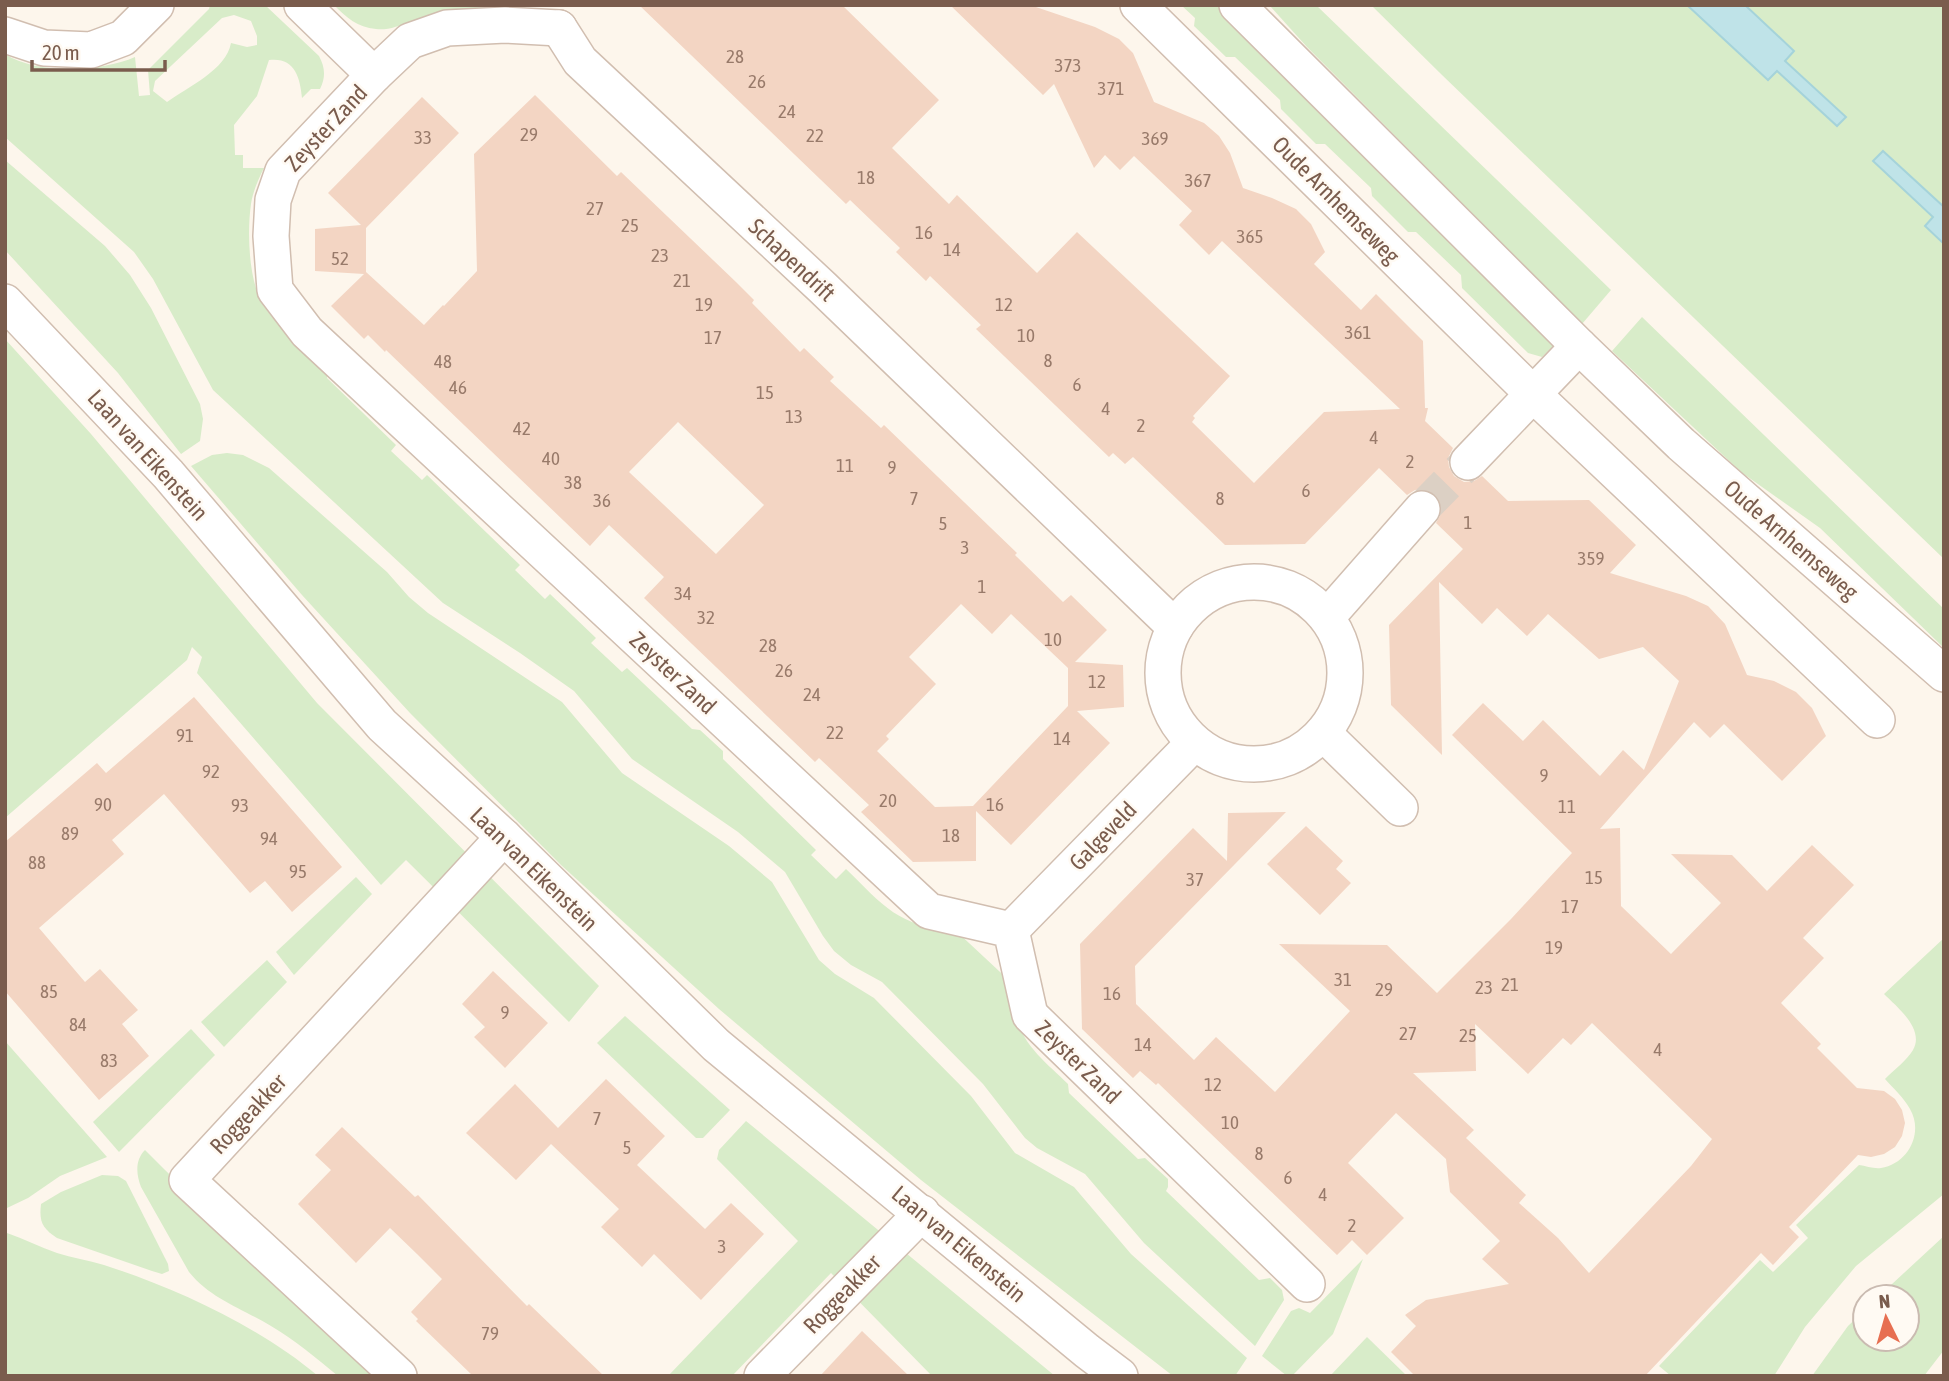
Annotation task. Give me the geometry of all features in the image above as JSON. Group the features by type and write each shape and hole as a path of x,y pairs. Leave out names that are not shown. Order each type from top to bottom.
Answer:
{"street":[{"path":"5,35 44,48 91,50 124,38 156,5"},
{"name":"Zeyster Zand","path":"302,5 374,75 283,171 273,200 271,236 275,290 307,332 929,911 1011,930 1030,1015 1307,1284"},
{"name":"Oude Arnhemseweg","path":"1138,5 1534,395 1877,720"},
{"name":"Oude Arnhemseweg","path":"1237,5 1681,444 1944,674"},
{"name":"Schapendrift","path":"374,75 410,41 447,28 505,25 560,16 580,61 822,287 1175,626"},
{"name":"Laan van Eikenstein","path":"5,303 169,474 382,725 504,837 716,1045 1120,1376"},
{"path":"1468,462 1579,346"},
{"path":"1327,617 1422,509"},
{"path":"1248,582 1278,584 1305,597 1327,617 1342,645 1346,676 1340,707 1323,733 1301,752 1275,762 1246,765 1218,757 1194,743 1174,718 1164,687 1164,656 1175,626 1194,603 1220,588 1248,582"},
{"path":"1323,733 1400,808"},
{"name":"Galgeveld","path":"1011,930 1194,743"},
{"name":"Roggeakker","path":"399,1376 187,1180 504,837"},
{"name":"Roggeakker","path":"762,1376 922,1213"}],"green space":[{"path":"210,5 265,5 319,56 324,68 320,89 311,89 302,98 300,82 290,65 269,60 257,96 234,125 235,155 243,155 243,168 264,168 252,199 249,243 252,273 266,309 287,333 327,370 327,378 396,445 391,451 422,480 427,475 520,565 515,570 545,599 550,594 596,638 591,643 622,672 627,668 692,729 700,730 723,751 723,759 816,850 811,855 836,879 846,869 882,904 905,919 935,928 954,929 1014,985 1020,1028 1031,1046 1068,1084 1069,1093 1138,1159 1145,1158 1168,1179 1166,1191 1259,1280 1270,1278 1282,1290 1284,1300 1255,1346 1144,1243 1085,1174 1037,1148 1025,1138 983,1084 882,982 851,965 834,951 785,872 738,832 632,759 574,691 443,603 213,390 153,279 134,252 5,137 5,54 34,65 69,69 105,66 135,57 139,96 150,95 148,70","holes":["234,15 251,21 257,36 257,45 247,47 231,43 228,53 214,70 167,102 153,91 155,81 222,18"]},
{"path":"334,5 531,5 522,9 500,11 444,11 384,29 358,24"},
{"path":"1181,5 1222,5 1409,202 1553,342 1553,346 1542,357 1528,353 1462,288 1461,275 1416,232 1408,232 1372,196 1371,188 1325,144 1316,144 1281,109 1280,100 1235,57 1226,57 1194,26 1195,18"},
{"path":"1269,5 1316,5 1611,290 1582,324 1307,47"},
{"path":"1371,5 1944,5 1944,559 1442,75"},
{"path":"5,160 105,246 130,275 151,308 200,404 203,419 200,441 181,454 118,373 5,250"},
{"path":"1642,317 1944,609 1944,648 1820,528 1741,472 1612,351"},
{"path":"5,339 91,434 317,703 599,986 569,1022 406,860 381,885 197,673 202,657 192,647 187,660 5,818"},
{"path":"212,455 243,455 269,468 387,572 409,597 428,613 562,702 622,773 729,846 772,882 819,960 835,974 874,998 971,1096 1015,1153 1074,1187 1131,1254 1247,1358 1235,1376 1173,1376 921,1180 719,1009 561,865 410,713 302,595 191,466"},
{"path":"356,877 372,894 294,975 276,952"},
{"path":"1944,938 1944,1194 1856,1266 1805,1327 1774,1376 1671,1376 1659,1366 1760,1260 1773,1272 1808,1238 1796,1225 1859,1165 1878,1168 1891,1165 1906,1154 1911,1146 1914,1118 1905,1101 1885,1079 1913,1050 1915,1034 1908,1019 1884,994"},
{"path":"267,960 287,982 224,1047 201,1022"},
{"path":"625,1016 730,1110 703,1138 696,1138 597,1043"},
{"path":"191,1029 215,1055 119,1152 93,1122"},
{"path":"5,1041 107,1157 60,1176 28,1198 7,1208 5,1208"},
{"path":"746,1121 1055,1376 932,1376 831,1273 732,1376 668,1376 798,1241 717,1159 719,1150"},
{"path":"145,1150 377,1376 338,1376 288,1337 217,1296 198,1281 189,1272 141,1187 137,1167"},
{"path":"102,1175 118,1176 126,1181 168,1264 169,1271 162,1274 57,1238 45,1228 41,1220 41,1204 61,1192"},
{"path":"7,1233 57,1253 131,1274 188,1297 244,1325 318,1376 5,1376"},
{"path":"1944,1236 1944,1350 1924,1376 1812,1376 1851,1323 1851,1353 1921,1353 1921,1283 1893,1283"},
{"path":"1363,1259 1333,1334 1292,1376 1287,1376 1262,1356 1291,1311 1299,1308 1310,1313"},
{"path":"1367,1337 1407,1376 1330,1376"}],"water":[{"path":"1687,5 1745,5 1794,51 1785,61 1846,117 1837,126 1777,71 1768,80"},
{"path":"1883,151 1944,207 1944,244 1925,226 1933,217 1873,161"}],"building":[{"path":"639,5 842,5 939,100 892,148 949,204 957,195 1037,273 1077,232 1230,376 1193,416 1195,418 1192,422 1254,483 1324,412 1400,409 1222,241 1209,255 1179,225 1192,211 1134,156 1120,170 1105,155 1094,168 1054,84 1043,95 950,5 1030,5 1095,27 1119,39 1133,53 1154,102 1204,123 1219,136 1230,153 1243,188 1296,209 1311,224 1325,252 1314,264 1361,310 1376,294 1423,341 1425,408 1428,408 1425,421 1453,448 1448,458 1454,476 1464,482 1474,481 1482,476 1508,501 1589,500 1636,545 1610,573 1686,596 1708,606 1725,624 1747,675 1774,681 1796,692 1812,708 1826,736 1782,781 1724,724 1710,738 1694,722 1600,829 1620,828 1621,906 1671,954 1721,903 1671,854 1732,855 1767,891 1812,845 1854,885 1803,938 1824,958 1781,1003 1821,1044 1817,1048 1857,1088 1884,1091 1895,1099 1902,1110 1905,1123 1902,1136 1895,1147 1884,1154 1871,1157 1858,1155 1789,1227 1799,1237 1773,1265 1761,1253 1645,1376 1415,1376 1391,1352 1416,1326 1405,1315 1426,1300 1509,1284 1482,1259 1500,1241 1450,1192 1446,1159 1396,1113 1348,1163 1404,1218 1367,1255 1352,1240 1337,1255 1158,1083 1156,1085 1140,1071 1133,1078 1082,1029 1080,944 1193,828 1227,861 1228,813 1286,812 1135,966 1136,1004 1194,1060 1216,1037 1275,1092 1350,1011 1279,944 1387,945 1437,993 1572,853 1452,735 1483,703 1523,741 1543,720 1600,776 1623,750 1644,770 1679,681 1643,647 1599,659 1548,614 1527,636 1497,608 1482,624 1439,582 1442,755 1391,705 1389,625 1463,549 1436,523 1442,512 1436,494 1425,489 1415,490 1407,495 1379,468 1305,544 1225,545 1133,457 1125,464 1113,453 1109,457 976,329 981,325 930,276 926,281 896,252 900,248 850,200 846,204","holes":["1592,1023 1712,1139 1691,1166 1589,1273 1558,1238 1519,1203 1526,1195 1466,1138 1474,1130 1413,1073 1476,1071 1475,1024 1528,1074 1563,1038 1571,1045"]},
{"path":"535,95 617,176 621,172 736,282 754,300 752,303 800,352 804,348 834,377 830,381 881,428 884,425 1017,553 1015,555 1063,602 1071,595 1107,630 1075,662 1123,665 1124,707 1077,711 1110,743 1011,845 976,811 976,861 913,862 861,812 869,805 819,758 815,762 644,598 664,577 609,525 590,546 386,350 385,352 368,335 364,339 331,306 364,274 315,271 315,229 361,225 328,193 422,97 459,133 366,228 366,272 424,325 477,271 474,154","holes":["678,422 764,505 716,554 629,472","961,604 992,634 1011,614 1068,668 1068,706 973,806 935,807 877,751 889,739 886,736 936,684 909,657"]},
{"path":"194,697 342,867 292,912 265,881 250,893 164,794 112,840 124,854 39,928 85,982 100,969 138,1010 122,1024 149,1056 99,1100 5,991 5,842 97,763 106,773"},
{"path":"1306,826 1343,861 1336,869 1351,883 1320,915 1267,864"},
{"path":"493,971 548,1023 505,1068 474,1037 485,1027 462,1004"},
{"path":"606,1079 665,1136 637,1165 705,1229 731,1203 764,1234 701,1300 654,1254 642,1267 601,1227 619,1209 551,1144 516,1180 466,1133 515,1084 558,1128"},
{"path":"342,1127 415,1197 418,1195 527,1306 529,1304 604,1376 473,1376 416,1321 418,1319 411,1312 442,1279 417,1254 390,1228 356,1263 298,1204 331,1170 315,1155"},
{"path":"862,1331 909,1376 820,1376"}],"tunnel":[{"path":"1422,509 1468,462"}]}
